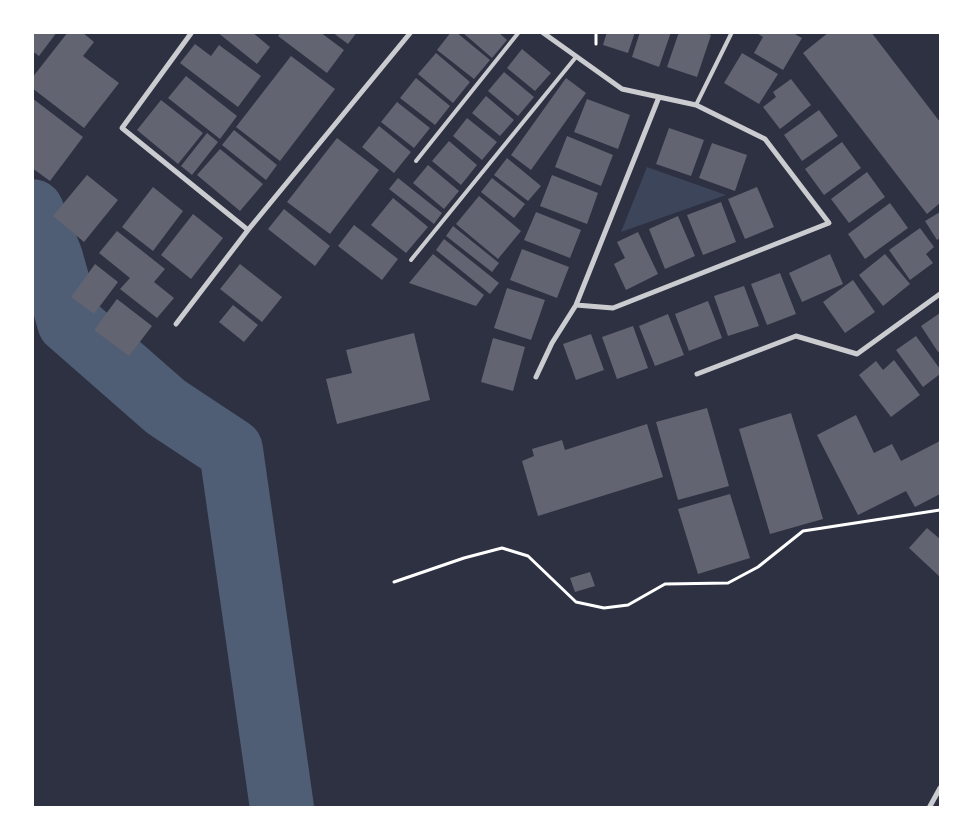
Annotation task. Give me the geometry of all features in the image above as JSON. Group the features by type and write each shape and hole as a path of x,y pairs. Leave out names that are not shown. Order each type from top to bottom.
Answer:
{"street":[{"path":"192,32 122,128 248,230"},
{"path":"176,324 248,230 411,32"},
{"path":"542,32 622,89 696,105 765,139 829,224 613,308 576,306"},
{"path":"536,377 552,343 576,306 659,97"},
{"path":"697,374 796,336 857,354 940,294"},
{"path":"929,808 940,788"}],"lane":[{"path":"416,161 519,32"},
{"path":"696,105 732,32"},
{"path":"411,260 576,57"}],"path":[{"path":"394,582 464,558 502,548 528,556 576,602 604,608 628,605 665,584 728,583 758,567 803,530 940,510"}],"shaded area":[{"path":"647,167 726,195 621,232"}],"building":[{"path":"32,32 57,32 39,56 32,51"},
{"path":"68,32 82,32 94,42 83,56 119,83 84,128 32,88 32,78"},
{"path":"217,32 252,32 270,47 257,64"},
{"path":"281,32 320,32 344,50 327,73 278,36"},
{"path":"332,32 357,32 348,44"},
{"path":"451,32 456,32 490,60 474,79 437,50"},
{"path":"462,32 498,32 507,40 492,58"},
{"path":"607,32 635,32 628,53 603,45"},
{"path":"640,32 671,32 659,67 632,57"},
{"path":"679,32 704,32 711,35 697,77 667,67"},
{"path":"755,32 791,32 802,38 783,70 754,53 763,37"},
{"path":"829,32 871,32 940,122 940,203 927,214 803,53"},
{"path":"195,44 211,56 219,45 261,76 238,107 180,63"},
{"path":"522,49 551,73 535,91 507,68"},
{"path":"436,53 470,82 453,103 418,74"},
{"path":"742,53 778,74 759,104 724,83"},
{"path":"291,56 335,89 280,161 236,127"},
{"path":"504,72 534,97 518,116 488,91"},
{"path":"186,76 237,116 220,139 168,98"},
{"path":"416,78 450,106 435,125 400,98"},
{"path":"566,78 586,93 531,170 511,155"},
{"path":"791,79 811,105 780,129 763,107 776,97 773,92"},
{"path":"486,96 514,120 500,136 472,113"},
{"path":"32,98 83,137 50,181 32,168"},
{"path":"587,99 630,115 618,149 574,132"},
{"path":"161,100 203,133 178,164 137,130"},
{"path":"397,102 430,128 414,148 381,122"},
{"path":"819,110 838,136 802,161 784,135"},
{"path":"467,118 497,142 482,160 453,136"},
{"path":"379,126 411,152 394,173 362,147"},
{"path":"669,128 704,140 691,176 656,164"},
{"path":"234,130 277,165 266,180 222,145"},
{"path":"207,133 218,142 192,175 181,166"},
{"path":"567,136 613,155 601,186 555,167"},
{"path":"337,138 379,170 330,234 287,202"},
{"path":"449,141 477,165 461,185 432,161"},
{"path":"842,142 861,168 824,195 805,169"},
{"path":"712,143 747,155 735,191 699,178"},
{"path":"220,149 263,184 240,211 197,175"},
{"path":"507,158 541,186 528,201 494,175"},
{"path":"428,165 459,191 444,209 413,183"},
{"path":"867,172 885,197 849,223 831,199"},
{"path":"87,175 118,200 84,242 53,216"},
{"path":"552,175 598,193 587,224 540,206"},
{"path":"398,178 442,213 434,224 389,189"},
{"path":"492,178 525,204 514,218 481,192"},
{"path":"153,187 183,211 153,251 122,227"},
{"path":"757,187 774,227 745,239 728,199"},
{"path":"479,196 521,231 498,259 456,224"},
{"path":"393,198 428,227 406,253 371,225"},
{"path":"721,202 736,242 703,255 687,215"},
{"path":"890,203 908,228 865,259 848,234"},
{"path":"284,209 330,246 315,266 268,229"},
{"path":"536,212 581,230 570,258 524,240"},
{"path":"940,212 940,238 937,240 925,221"},
{"path":"193,214 223,238 191,279 161,255"},
{"path":"678,216 695,256 665,269 649,229"},
{"path":"354,225 398,259 382,280 338,246"},
{"path":"453,226 499,263 492,272 446,236"},
{"path":"920,228 934,247 926,254 933,263 910,280 889,250"},
{"path":"117,231 165,269 154,282 174,298 157,318 120,289 130,278 99,253"},
{"path":"638,232 658,274 626,290 614,264 625,258 617,242"},
{"path":"444,239 499,283 490,294 436,250"},
{"path":"522,249 569,267 557,298 510,280"},
{"path":"433,254 484,295 476,306 409,283"},
{"path":"830,254 843,284 802,302 789,273"},
{"path":"885,254 910,284 883,306 859,275"},
{"path":"95,264 118,282 94,314 71,297"},
{"path":"240,264 282,297 262,322 220,289"},
{"path":"780,273 796,314 767,325 751,284"},
{"path":"853,280 875,312 845,333 823,302"},
{"path":"744,286 759,326 728,336 714,296"},
{"path":"507,288 545,300 531,340 494,328"},
{"path":"117,299 152,326 129,356 94,330"},
{"path":"708,301 722,338 689,351 675,314"},
{"path":"233,305 258,325 244,342 219,322"},
{"path":"940,313 940,351 938,352 921,326"},
{"path":"668,314 684,355 655,366 639,326"},
{"path":"633,326 648,368 617,379 602,337"},
{"path":"414,333 430,400 337,424 326,379 352,373 346,350"},
{"path":"591,334 604,370 576,380 563,344"},
{"path":"916,336 940,369 940,374 923,387 896,350"},
{"path":"493,338 525,347 513,391 481,382"},
{"path":"894,360 920,395 891,417 859,375 876,361 883,370"},
{"path":"707,408 729,486 678,500 656,422"},
{"path":"791,413 823,519 770,534 739,429"},
{"path":"856,415 874,453 892,444 901,461 940,441 940,494 915,507 906,491 858,515 817,435"},
{"path":"647,424 663,477 538,516 522,461 534,456 532,449 562,440 565,450"},
{"path":"730,494 750,558 698,574 678,509"},
{"path":"927,528 940,539 940,577 909,548"},
{"path":"590,572 595,586 575,592 570,578"}],"waterway":[{"path":"32,211 51,258 69,322 166,407 231,450 282,808"}]}
